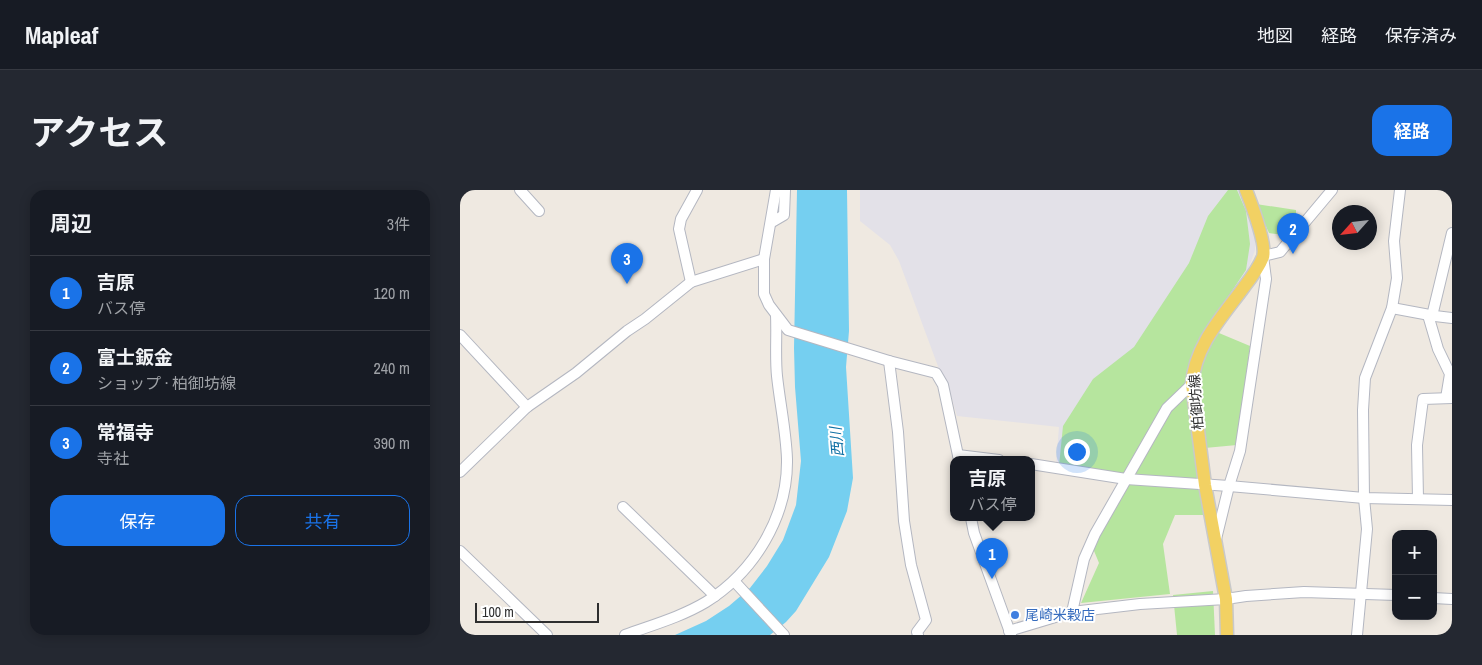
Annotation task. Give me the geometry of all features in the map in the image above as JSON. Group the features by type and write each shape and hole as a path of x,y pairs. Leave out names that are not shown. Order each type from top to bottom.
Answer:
{"main road":[{"path":"1246,190 1259,225 1263,256"},
{"name":"柏御坊線","path":"1227,635 1226,599 1205,484 1192,384 1193,370 1201,347 1251,278 1263,256"}],"street":[{"path":"520,190 539,211"},
{"path":"691,282 679,228 681,218 697,190"},
{"path":"776,190 772,222 764,259 764,294 776,315 788,330 889,361 936,373 943,386 958,456"},
{"path":"772,222 784,215 785,190"},
{"path":"1216,539 1240,451 1266,279 1263,256 1280,252 1332,190"},
{"path":"1357,635 1367,529 1364,498 1363,410 1365,378 1392,308 1397,278 1394,241 1400,190"},
{"path":"1418,499 1417,445 1424,398 1449,398 1450,374 1438,348 1430,315 1452,232"},
{"path":"460,472 527,407 576,373 691,282 764,259"},
{"path":"1392,308 1452,318"},
{"path":"625,635 692,610 715,596 746,569 767,537 778,511 785,482 787,461 777,375 776,315"},
{"path":"460,335 527,407"},
{"path":"889,361 898,432 905,530 911,566 926,620 917,632 918,635"},
{"path":"1072,612 1084,559 1095,534 1167,408 1192,384"},
{"path":"1035,465 1126,479 1364,498 1452,500"},
{"path":"622,508 715,596"},
{"path":"972,521 974,533 1010,633 1072,612 1140,604 1304,592 1392,596"},
{"path":"460,551 547,635"},
{"path":"734,581 784,635"},
{"path":"1437,598 1452,599"}],"shaded area":[{"path":"860,190 1241,190 1252,221 1255,250 1243,284 1206,333 1202,482 1056,464 1059,427 957,416 946,379 939,369 899,261 890,245 860,221"}],"green space":[{"path":"1228,190 1237,190 1246,211 1250,244 1246,270 1207,328 1250,346 1237,445 1194,449 1204,515 1175,515 1163,544 1170,594 1081,603 1099,563 1092,546 1132,477 1059,466 1063,426 1093,379 1134,347 1189,263 1208,216"},
{"path":"1256,204 1296,210 1296,224 1284,235 1269,233"},
{"path":"1213,591 1215,635 1177,635 1173,595"}],"water":[{"name":"西川","path":"797,190 847,190 849,331 846,367 853,478 847,511 829,557 796,611 770,635 675,635 706,621 729,606 750,588 767,566 783,540 796,505 801,461 794,348"}],"place":[{"name":"富士鈑金","path":"1293,254"},
{"name":"常福寺","path":"627,284"},
{"name":"吉原","path":"992,579"},
{"name":"尾崎米穀店","path":"1015,615"}]}
